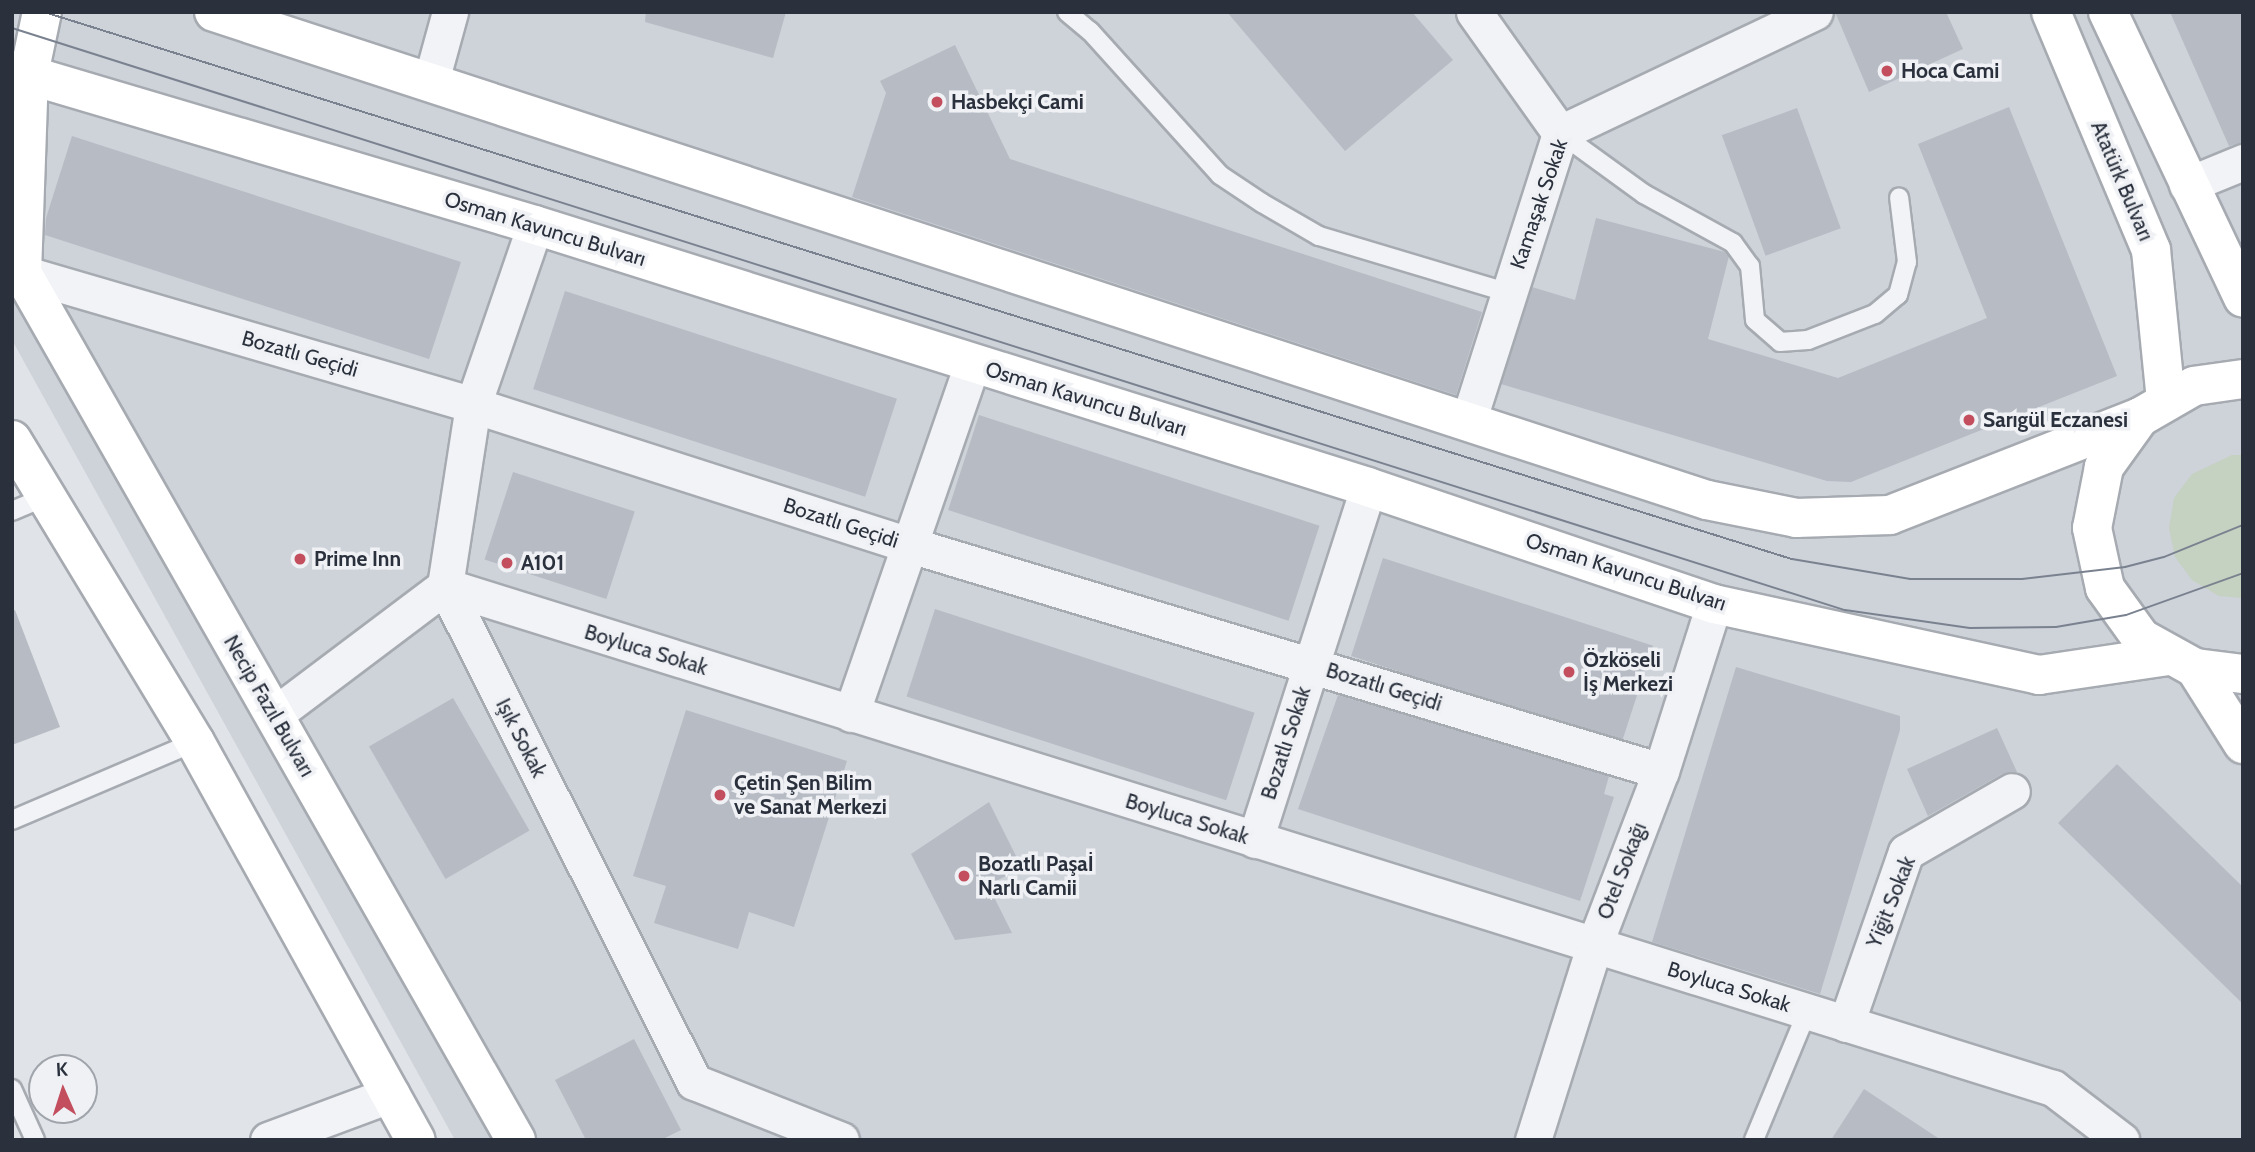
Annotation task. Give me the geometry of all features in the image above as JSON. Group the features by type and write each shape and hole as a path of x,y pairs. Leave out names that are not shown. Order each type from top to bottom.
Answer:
{"main road":[{"path":"22,273 20,72 42,12"},
{"path":"214,12 432,81 1707,500 1796,518 1890,515 2153,408 2194,386 2243,379"},
{"name":"Atatürk Bulvarı","path":"2051,12 2151,250 2153,408"},
{"path":"2108,12 2243,298"},
{"name":"Osman Kavuncu Bulvarı","path":"20,72 535,225 1368,486 1714,604 2039,676 2181,662"},
{"name":"Necip Fazıl Bulvarı","path":"22,273 516,1140"},
{"path":"2153,408 2104,467 2092,528 2105,588 2141,638 2181,662 2243,674"},
{"path":"12,440 195,742 416,1140"},
{"path":"2181,662 2243,744"}],"street":[{"path":"432,81 450,12"},
{"path":"1474,12 1560,133"},
{"name":"Kamaşak Sokak","path":"1468,422 1560,133 1815,12"},
{"path":"2188,186 2243,162"},
{"path":"274,715 445,586 473,405 535,225"},
{"name":"Bozatlı Geçidi","path":"22,273 473,405 909,545 1661,771"},
{"path":"851,714 972,363"},
{"name":"Bozatlı Sokak","path":"1255,840 1368,486"},
{"name":"Boyluca Sokak","path":"445,586 2053,1088 2121,1140"},
{"name":"Işık Sokak","path":"445,586 694,1082 841,1140"},
{"name":"Otel Sokağı","path":"1533,1140 1594,946 1661,771 1714,604"},
{"name":"Yiğit Sokak","path":"1846,1024 1906,852 2012,791"},
{"path":"268,1140 325,1130 392,1094"}],"lane":[{"path":"1067,12 1090,31 1220,175 1262,202 1319,236 1509,293"},
{"path":"1560,133 1644,194 1732,243 1751,266 1755,320 1780,342 1808,340 1875,314 1898,295 1908,262 1899,197"},
{"path":"12,511 48,496"},
{"path":"12,820 195,742"},
{"path":"1754,1140 1807,1012"},
{"path":"12,1089 35,1140"}],"shaded area":[{"path":"12,12 2243,12 2243,1140 455,1140 12,340"}],"green space":[{"path":"2232,455 2243,455 2243,598 2219,596 2192,580 2175,557 2169,528 2174,498 2192,474"}],"building":[{"path":"646,12 786,12 773,58 645,22"},
{"path":"1227,12 1412,12 1453,60 1345,151"},
{"name":"Hoca Cami","path":"1835,12 1946,12 1963,49 1869,92"},
{"path":"2170,12 2243,12 2243,142 2229,146"},
{"path":"955,45 1010,159 1482,312 1456,395 852,197 886,93 880,81"},
{"path":"2009,107 2117,376 1851,482 1827,481 1501,384 1532,287 1575,300 1596,218 1725,252 1729,256 1708,339 1838,378 1987,318 1918,144"},
{"path":"1797,108 1841,228 1766,256 1722,135"},
{"path":"72,136 461,262 429,359 45,235 46,218"},
{"path":"565,291 897,399 865,497 533,389"},
{"path":"979,415 1319,526 1289,621 948,510"},
{"path":"513,472 635,512 606,599 485,559"},
{"path":"1383,558 1653,646 1621,744 1351,656"},
{"path":"935,609 1255,713 1226,800 907,696"},
{"path":"15,610 60,727 12,745 12,611"},
{"path":"1736,667 1900,716 1900,730 1820,994 1652,942"},
{"path":"1338,695 1609,776 1604,794 1614,797 1580,901 1298,809"},
{"path":"453,698 530,831 445,879 369,746"},
{"path":"686,710 847,761 794,927 749,912 738,949 654,923 666,886 633,876"},
{"path":"1997,728 2017,772 2002,774 1928,816 1907,769"},
{"path":"2117,764 2243,887 2243,1004 2058,823"},
{"name":"Bozatlı Paşaİ Narlı Camii","path":"989,802 1022,868 988,885 1012,933 955,940 911,854"},
{"path":"634,1039 681,1130 661,1140 586,1140 555,1080"},
{"path":"1864,1089 1941,1140 1831,1140"}],"tram line":[{"path":"44,12 1792,559 1910,579 2022,579 2125,567 2164,557 2243,525"},
{"path":"12,28 1845,610 1970,628 2056,627 2126,615 2243,573"}],"place":[{"name":"Hoca Cami","path":"1887,71"},
{"name":"Hasbekçi Cami","path":"937,102"},
{"name":"Sarıgül Eczanesi","path":"1969,420"},
{"name":"Prime Inn","path":"300,559"},
{"name":"A101","path":"507,563"},
{"name":"Özköseli İş Merkezi","path":"1569,672"},
{"name":"Çetin Şen Bilim ve Sanat Merkezi","path":"720,795"},
{"name":"Bozatlı Paşaİ Narlı Camii","path":"964,876"}]}
